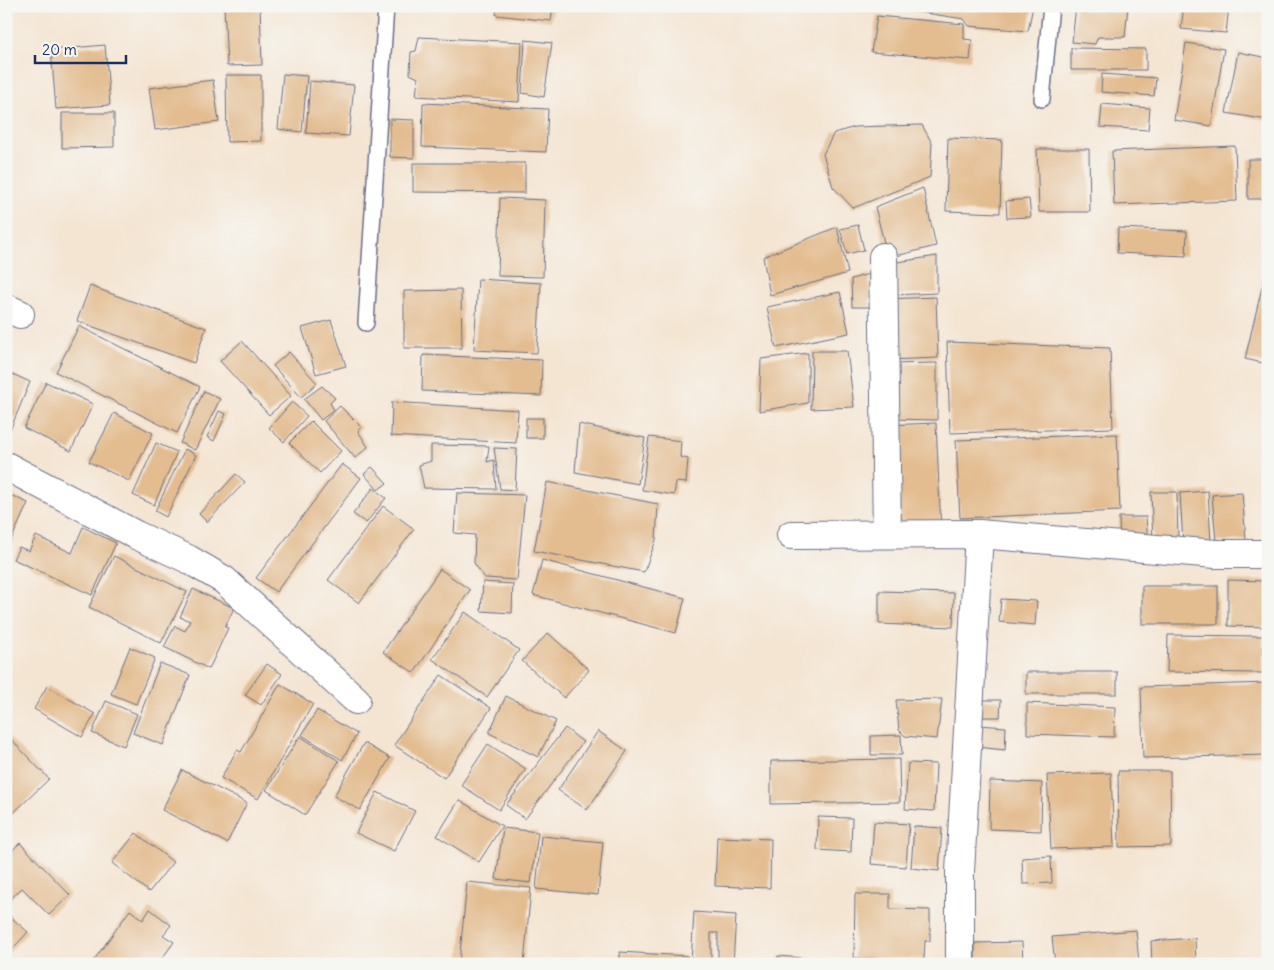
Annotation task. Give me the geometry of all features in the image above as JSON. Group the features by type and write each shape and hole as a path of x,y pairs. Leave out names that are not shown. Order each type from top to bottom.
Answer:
{"street":[{"path":"883,257 887,534"},
{"path":"6,466 136,535 188,559 224,580 356,700"},
{"path":"960,964 960,872 979,534"},
{"path":"791,535 979,534 1216,554 1268,554"}],"lane":[{"path":"366,323 386,6"},
{"path":"1042,99 1051,6"}],"building":[{"path":"224,6 260,6 262,65 227,66"},
{"path":"497,6 553,6 551,21 496,15"},
{"path":"912,6 1033,6 1028,31 969,26 964,19 912,11"},
{"path":"1076,6 1128,6 1125,37 1098,37 1095,44 1072,42"},
{"path":"1184,6 1229,6 1226,33 1181,29"},
{"path":"877,16 964,24 964,39 972,40 970,60 871,52"},
{"path":"419,37 522,42 519,102 416,96 418,78 410,74 411,52 416,51"},
{"path":"525,40 552,43 544,97 522,93"},
{"path":"1186,43 1224,49 1211,126 1174,120"},
{"path":"105,45 110,105 56,109 51,50"},
{"path":"1071,48 1146,49 1146,70 1071,70"},
{"path":"1238,52 1268,58 1268,120 1226,113"},
{"path":"283,74 307,76 302,132 278,129"},
{"path":"1102,74 1156,78 1154,96 1101,92"},
{"path":"226,75 261,75 261,141 227,142"},
{"path":"213,80 219,122 155,130 149,88"},
{"path":"310,81 354,85 349,136 306,133"},
{"path":"423,103 548,109 546,152 422,147"},
{"path":"1102,104 1150,108 1148,130 1100,127"},
{"path":"62,113 114,113 114,147 62,148"},
{"path":"390,119 414,120 414,158 390,157"},
{"path":"922,125 932,143 930,177 853,208 833,187 823,154 834,133 855,127"},
{"path":"948,138 1002,140 1000,213 946,211"},
{"path":"1235,146 1237,201 1114,205 1112,151"},
{"path":"1037,149 1089,149 1090,212 1039,212"},
{"path":"1248,159 1268,159 1268,199 1248,199"},
{"path":"413,163 525,163 525,193 413,192"},
{"path":"923,188 936,246 888,258 875,207"},
{"path":"500,198 545,200 543,277 498,276"},
{"path":"1029,199 1031,217 1007,218 1006,201"},
{"path":"858,225 864,250 847,254 840,229"},
{"path":"837,227 848,273 770,295 763,257"},
{"path":"1118,228 1187,231 1186,256 1117,253"},
{"path":"937,256 937,293 893,295 891,263"},
{"path":"1268,266 1268,364 1245,359"},
{"path":"869,274 870,307 852,307 851,279"},
{"path":"478,279 541,283 537,353 474,350"},
{"path":"90,286 206,328 194,363 77,321"},
{"path":"461,290 462,348 404,348 404,291"},
{"path":"840,292 849,333 776,348 767,307"},
{"path":"936,297 938,358 888,360 886,299"},
{"path":"331,320 346,366 316,374 302,328"},
{"path":"79,326 200,387 177,433 56,372"},
{"path":"242,341 291,396 269,415 220,361"},
{"path":"947,342 1110,348 1113,428 950,433"},
{"path":"812,351 847,351 854,407 811,409"},
{"path":"289,352 317,383 301,397 273,366"},
{"path":"808,353 808,403 759,411 761,359"},
{"path":"423,355 542,360 541,396 422,391"},
{"path":"937,363 937,420 888,419 889,364"},
{"path":"6,371 30,382 10,430 6,429"},
{"path":"46,382 93,404 71,451 24,428"},
{"path":"322,386 335,398 330,403 334,410 321,420 304,399"},
{"path":"204,391 220,399 195,450 180,443"},
{"path":"292,402 307,416 284,442 269,428"},
{"path":"392,402 518,410 516,443 391,436"},
{"path":"340,406 361,427 358,431 368,447 355,458 324,421"},
{"path":"219,411 226,414 214,441 207,437"},
{"path":"114,413 153,433 129,481 89,462"},
{"path":"526,418 543,418 543,438 526,438"},
{"path":"311,421 341,451 320,473 289,443"},
{"path":"936,423 941,530 893,532 887,425"},
{"path":"579,424 645,438 638,484 575,472"},
{"path":"1117,434 1120,511 960,518 956,440"},
{"path":"649,437 681,441 680,457 688,459 686,483 676,482 674,495 642,490"},
{"path":"156,443 177,452 154,505 133,495"},
{"path":"431,445 489,446 487,462 494,460 496,489 424,488 419,465 431,461"},
{"path":"494,448 517,449 515,490 500,489"},
{"path":"185,449 196,455 166,517 155,511"},
{"path":"342,464 361,478 276,592 256,578"},
{"path":"372,467 387,483 378,490 364,474"},
{"path":"236,474 245,482 207,522 199,514"},
{"path":"547,482 658,504 656,540 644,572 534,551"},
{"path":"373,488 386,498 366,523 353,514"},
{"path":"1208,491 1211,542 1183,544 1180,493"},
{"path":"1151,492 1177,492 1178,543 1153,543"},
{"path":"6,493 28,503 6,551"},
{"path":"457,493 525,495 517,580 485,578 474,563 475,535 454,533"},
{"path":"1242,493 1246,540 1216,542 1212,495"},
{"path":"383,506 414,529 359,603 328,580"},
{"path":"1119,517 1146,517 1148,544 1120,545"},
{"path":"83,527 116,543 92,595 13,559 19,547 29,551 36,536 72,553"},
{"path":"114,556 187,592 161,643 89,607"},
{"path":"542,560 685,598 676,633 533,595"},
{"path":"440,569 470,590 414,673 383,652"},
{"path":"1228,580 1268,581 1268,627 1228,626"},
{"path":"483,582 513,584 512,613 481,611"},
{"path":"1142,586 1218,586 1218,624 1142,624"},
{"path":"193,589 234,608 225,627 228,628 209,669 164,647 175,626 185,631 190,621 180,617"},
{"path":"879,591 954,593 953,627 879,624"},
{"path":"1001,599 1037,601 1035,625 999,622"},
{"path":"465,612 519,650 487,697 432,659"},
{"path":"548,633 589,670 564,698 522,661"},
{"path":"1168,635 1263,636 1263,673 1167,672"},
{"path":"130,647 155,658 136,704 111,694"},
{"path":"160,663 190,675 163,745 133,733"},
{"path":"267,664 282,674 261,705 245,695"},
{"path":"1026,672 1117,672 1117,694 1026,694"},
{"path":"441,675 491,708 444,778 394,745"},
{"path":"1268,683 1268,755 1143,758 1141,687"},
{"path":"280,684 313,704 258,799 221,778 237,750 241,752"},
{"path":"47,686 95,714 82,737 34,709"},
{"path":"506,696 556,721 538,757 489,733"},
{"path":"942,699 937,739 905,736 899,730 896,700"},
{"path":"980,700 1001,700 1000,717 980,717"},
{"path":"106,701 137,714 124,746 92,733"},
{"path":"1027,703 1115,707 1114,737 1027,734"},
{"path":"317,710 357,734 342,760 302,735"},
{"path":"979,725 1006,727 1005,750 977,747"},
{"path":"565,728 583,742 525,819 506,805"},
{"path":"598,731 627,751 587,810 558,790"},
{"path":"6,734 49,779 6,820"},
{"path":"901,735 902,755 871,755 871,736"},
{"path":"300,736 339,761 305,815 266,790"},
{"path":"364,743 390,758 360,810 334,796"},
{"path":"488,744 526,769 499,810 461,785"},
{"path":"899,759 900,802 771,804 771,761"},
{"path":"908,763 936,764 934,811 905,809"},
{"path":"182,770 247,803 227,843 162,810"},
{"path":"1118,771 1170,771 1171,846 1119,847"},
{"path":"1111,773 1114,847 1051,849 1047,775"},
{"path":"990,781 1042,783 1041,831 989,829"},
{"path":"377,792 415,811 394,851 356,833"},
{"path":"459,800 502,826 479,862 437,836"},
{"path":"818,817 852,818 851,852 817,850"},
{"path":"874,822 909,824 906,867 871,864"},
{"path":"914,826 942,828 939,871 911,868"},
{"path":"503,828 538,832 531,883 496,879"},
{"path":"136,833 173,862 149,892 112,863"},
{"path":"541,836 603,842 598,895 536,889"},
{"path":"717,837 771,839 770,888 715,886"},
{"path":"20,843 70,895 49,915 22,888 6,903 6,856"},
{"path":"1051,856 1052,883 1023,884 1022,858"},
{"path":"467,882 531,888 524,964 459,964"},
{"path":"855,894 890,894 890,909 930,910 930,941 925,941 924,959 854,958"},
{"path":"150,909 171,925 163,935 174,942 158,964 91,964 130,910 143,920"},
{"path":"694,912 736,915 733,964 691,964","holes":["711,933 718,933 718,961 711,961"]},
{"path":"6,913 28,932 6,956"},
{"path":"1136,930 1139,964 1055,964 1052,937"},
{"path":"1195,938 1196,964 1152,964 1151,941"},
{"path":"1022,942 1023,962 975,964 975,943"},
{"path":"620,952 687,956 687,964 620,964"},
{"path":"778,956 815,959 815,964 778,964"}]}
